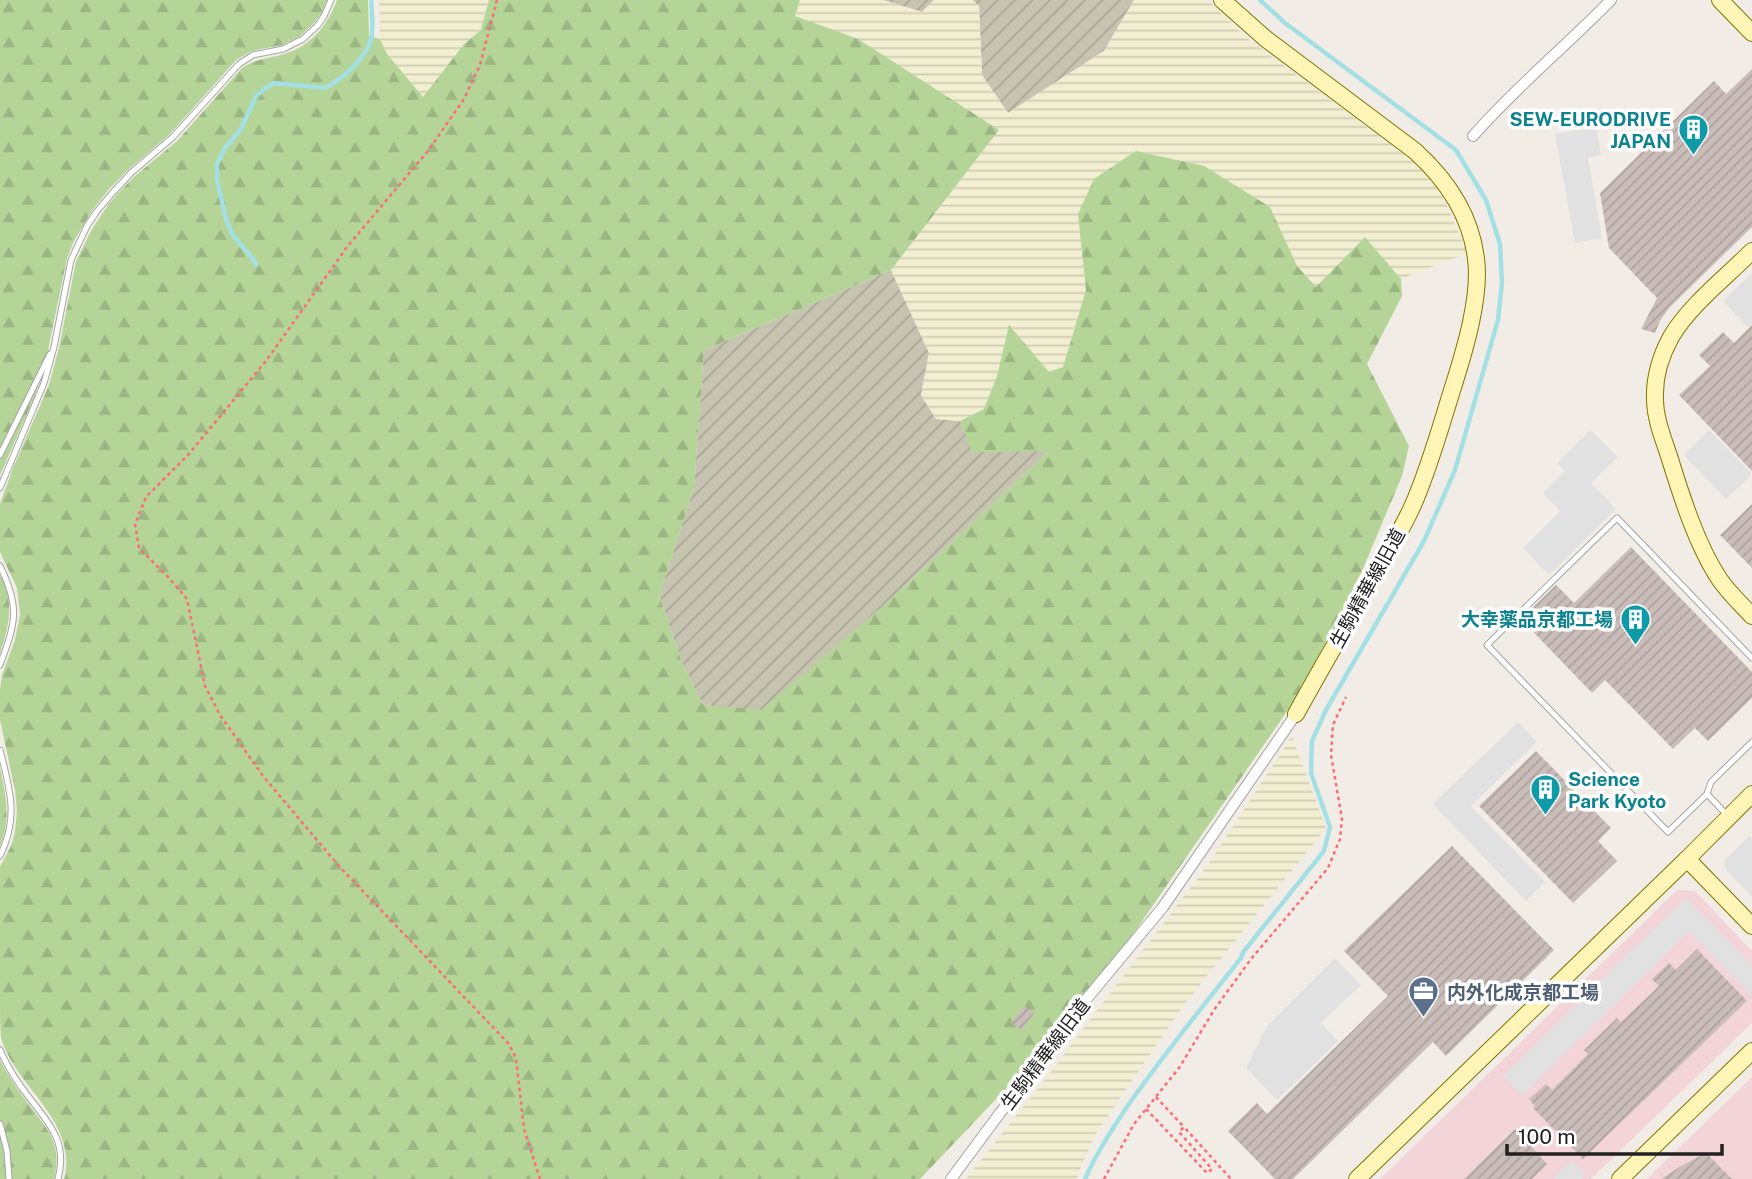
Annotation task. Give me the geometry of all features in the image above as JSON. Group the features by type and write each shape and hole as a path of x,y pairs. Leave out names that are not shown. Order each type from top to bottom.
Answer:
{"street":[{"name":"生駒精華線旧道","path":"951,1179 1084,1002 1163,907 1296,714 1395,539 1417,494 1465,346 1477,279 1476,261 1473,242 1458,202 1447,183 1415,151 1266,39 1222,0"},
{"path":"1473,136 1497,109 1611,0"},
{"path":"1720,0 1752,33"},
{"path":"1752,251 1682,320 1670,338 1661,359 1654,399 1656,414 1682,498 1709,561 1730,593 1752,616"},
{"path":"1357,1179 1752,794"},
{"path":"1687,859 1752,926"},
{"path":"1620,1179 1752,1051"}],"lane":[{"path":"0,488 38,400 54,346 71,260 87,226 104,202 132,172 173,137 239,64 253,55 283,49 303,40 318,25 331,0"},
{"path":"0,455 54,346"},
{"path":"1752,658 1617,519 1487,645 1668,832 1707,794 1711,782 1752,743"},
{"path":"0,566 11,590 15,614 0,666"},
{"path":"0,750 12,811 10,831 0,856"},
{"path":"1707,794 1729,817"},
{"path":"0,1050 17,1081 54,1130 60,1149 61,1168 58,1179"},
{"path":"0,1124 7,1151 9,1179"}],"path":[{"path":"496,0 480,65 464,99 428,151 347,247 266,361 188,455 146,497 135,524 139,548 187,599 205,686 220,715 263,776 338,865 508,1043 516,1058 524,1129 540,1179"},
{"path":"1104,1179 1134,1124 1179,1069 1214,1010 1251,959 1328,868 1340,839 1342,818 1331,755 1333,725 1346,697"},
{"path":"1156,1097 1230,1178"},
{"path":"1146,1109 1207,1173 1212,1168 1179,1132 1184,1127"}],"shaded area":[{"path":"379,0 489,0 481,30 464,44 423,97 387,54 380,39"},
{"path":"800,0 883,0 922,12 934,0 972,0 979,6 982,75 1008,113 1104,51 1134,0 1207,0 1248,39 1428,174 1442,194 1467,253 1401,279 1365,237 1316,287 1297,266 1270,207 1078,214 1086,290 1063,367 1049,372 1009,325 997,376 984,409 960,421 936,419 921,395 929,353 891,270 999,130 794,16"},
{"path":"883,0 934,0 922,12"},
{"path":"972,0 1134,0 1104,51 1008,113 982,75 979,6"},
{"path":"1596,127 1601,155 1588,158 1602,238 1575,243 1555,134"},
{"path":"891,270 929,353 921,395 936,419 960,421 973,452 1050,450 889,601 761,711 703,705 682,663 659,595 694,488 704,350"},
{"path":"1752,273 1752,323 1748,327 1723,301"},
{"path":"1591,430 1618,457 1591,483 1616,509 1549,575 1523,548 1560,511 1543,493 1565,471 1557,463"},
{"path":"1709,430 1752,474 1726,499 1684,455"},
{"path":"1518,722 1537,742 1471,806 1545,882 1526,901 1433,804"},
{"path":"1292,736 1326,828 1183,1006 1095,1135 1076,1179 966,1179 1209,863"},
{"path":"1749,836 1752,838 1752,897 1727,871 1724,863"},
{"path":"1677,890 1695,891 1752,951 1752,1023 1591,1179 1380,1179"},
{"path":"1686,898 1752,966 1752,996 1689,931 1522,1095 1503,1076"},
{"path":"1335,958 1361,985 1321,1023 1338,1041 1277,1100 1246,1068 1267,1026"},
{"path":"1752,1077 1752,1179 1647,1179"},
{"path":"1572,1161 1586,1175 1582,1179 1553,1179"}],"green space":[{"path":"0,0 327,0 315,22 300,36 282,45 252,51 236,60 170,134 129,169 93,209 67,258 45,365 34,398 0,475"},
{"path":"337,0 368,0 369,36 380,39 387,54 423,97 464,44 481,30 489,0 800,0 795,16 858,39 999,130 891,270 704,350 694,488 659,595 682,663 703,705 761,710 889,601 1049,451 972,452 960,421 984,409 997,376 1009,325 1049,372 1063,367 1086,290 1078,214 1094,179 1136,151 1204,166 1270,207 1297,266 1316,287 1365,237 1401,279 1402,296 1367,364 1409,446 1402,476 1362,571 1299,694 1080,1011 920,1179 64,1179 66,1158 63,1140 55,1122 19,1073 1,1038 0,867 11,846 17,811 0,720 0,690 20,614 17,588 0,552 0,504 49,385 76,261 108,205 135,176 177,141 242,68 302,46 323,26"},
{"path":"0,575 8,594 9,614 0,653"},
{"path":"0,768 6,798 6,817 0,846"},
{"path":"0,1060 50,1135 56,1154 54,1179 0,1179"}],"building":[{"name":"SEW-EURODRIVE JAPAN","path":"1752,69 1752,227 1669,308 1655,333 1641,329 1657,298 1609,248 1600,193 1714,81 1726,94"},
{"path":"1752,325 1752,471 1679,395 1710,366 1699,355 1723,332 1734,343"},
{"path":"1752,504 1752,568 1720,535"},
{"name":"大幸薬品京都工場","path":"1631,547 1752,672 1752,698 1708,741 1695,728 1673,749 1605,680 1592,693 1521,619 1556,585 1574,603"},
{"name":"Science Park Kyoto","path":"1536,751 1611,828 1598,841 1617,861 1573,903 1479,806"},
{"name":"内外化成京都工場","path":"1452,846 1554,950 1446,1056 1433,1042 1293,1179 1275,1179 1228,1131 1257,1103 1267,1114 1388,996 1344,951"},
{"path":"1697,949 1747,1001 1583,1159 1533,1108 1535,1106 1529,1099 1546,1084 1552,1090 1588,1054 1584,1050 1617,1018 1621,1022 1659,986 1652,979 1669,963 1676,970"},
{"path":"1024,1006 1034,1013 1022,1030 1011,1023"},
{"path":"1515,1129 1547,1164 1532,1179 1464,1179"},
{"path":"1706,1153 1732,1179 1661,1179 1681,1166"}],"waterway":[{"path":"256,265 232,234 226,219 217,180 217,164 225,148 241,129 256,96 264,89 274,83 325,88 354,66 370,42 371,0"},
{"path":"1085,1179 1106,1140 1142,1085 1324,851 1330,827 1311,773 1312,741 1326,710 1424,541 1455,470 1498,320 1502,283 1500,244 1486,200 1456,150 1285,23 1260,0"}],"place":[{"name":"SEW-EURODRIVE JAPAN","path":"1694,157"},
{"name":"大幸薬品京都工場","path":"1636,646"},
{"name":"Science Park Kyoto","path":"1545,817"},
{"name":"内外化成京都工場","path":"1424,1019"}]}
